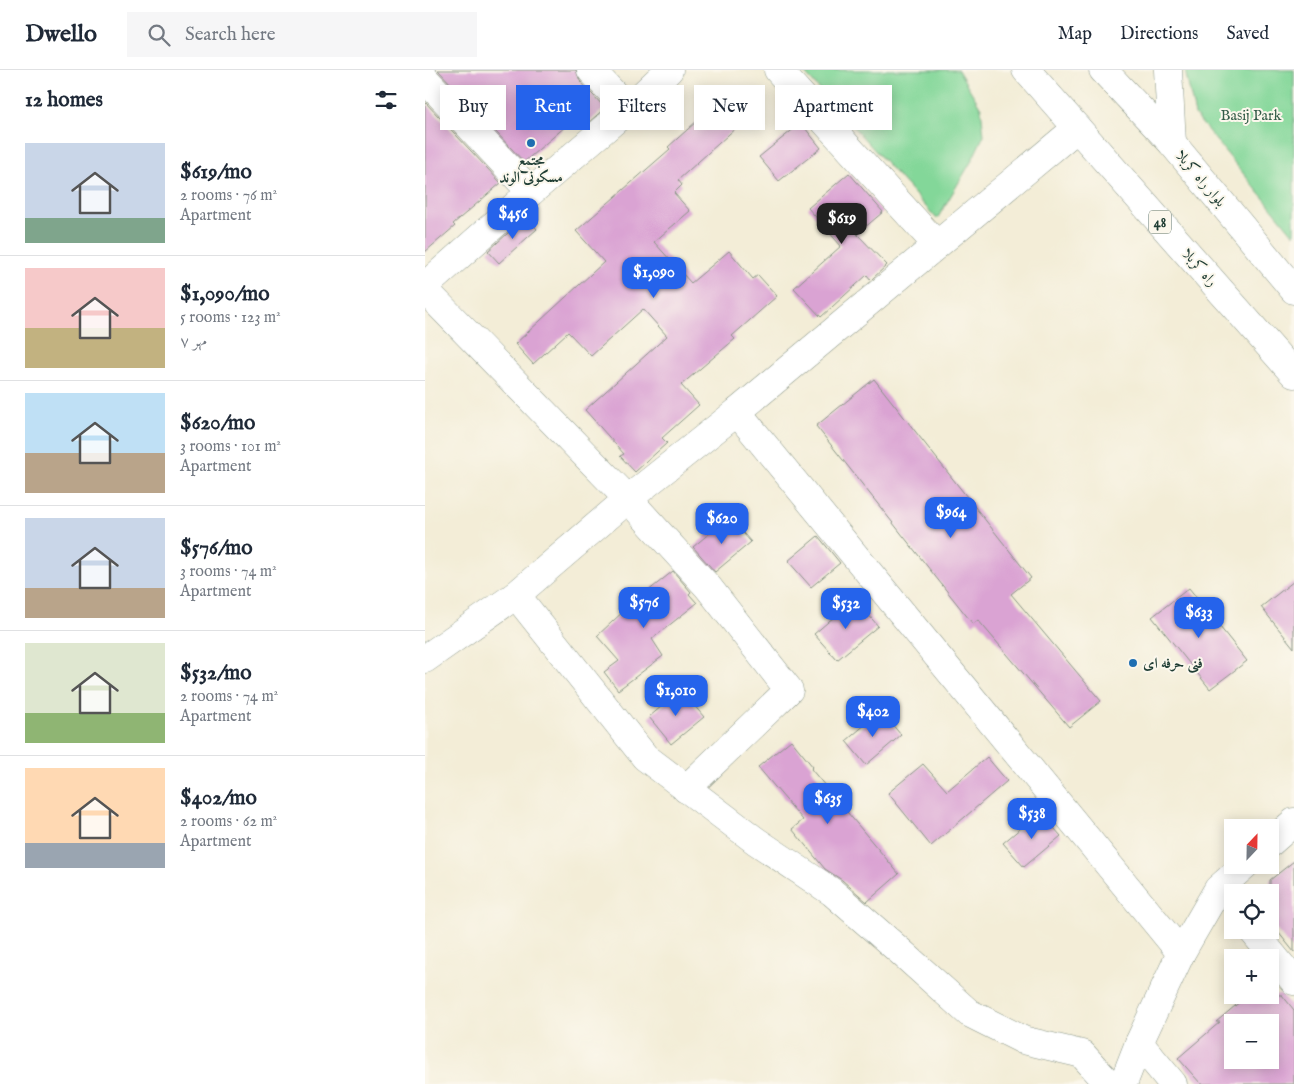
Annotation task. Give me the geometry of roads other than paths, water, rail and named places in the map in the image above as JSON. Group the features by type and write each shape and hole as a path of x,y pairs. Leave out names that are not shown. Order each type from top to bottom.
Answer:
{"street":[{"path":"591,70 605,85"},
{"path":"653,85 669,70"},
{"path":"778,70 937,245"},
{"name":"راه کربلا","path":"1026,70 1294,374"},
{"name":"بلوار راه کربلا","path":"1103,70 1172,143 1294,290"},
{"path":"1168,70 1172,143"},
{"path":"425,79 531,192"},
{"path":"425,659 516,595 628,499 737,412 1077,128"},
{"path":"603,130 531,192 425,288 628,499 708,587 789,690 687,788"},
{"path":"737,412 1181,953"},
{"path":"516,595 645,757 756,841 832,892 969,1013 1023,1040 1082,1054 1109,1084"},
{"path":"1279,835 1294,822"},
{"path":"1123,1084 1139,1043 1181,953 1224,898"},
{"path":"1259,939 1294,981"},
{"path":"1139,1043 1173,1084"}],"place":[{"name":"مجتمع مسکونی الوند","path":"531,143"},
{"name":"فنی حرفه ای","path":"1133,663"}],"park label":[{"name":"Basij Park","path":"1251,115"}]}
